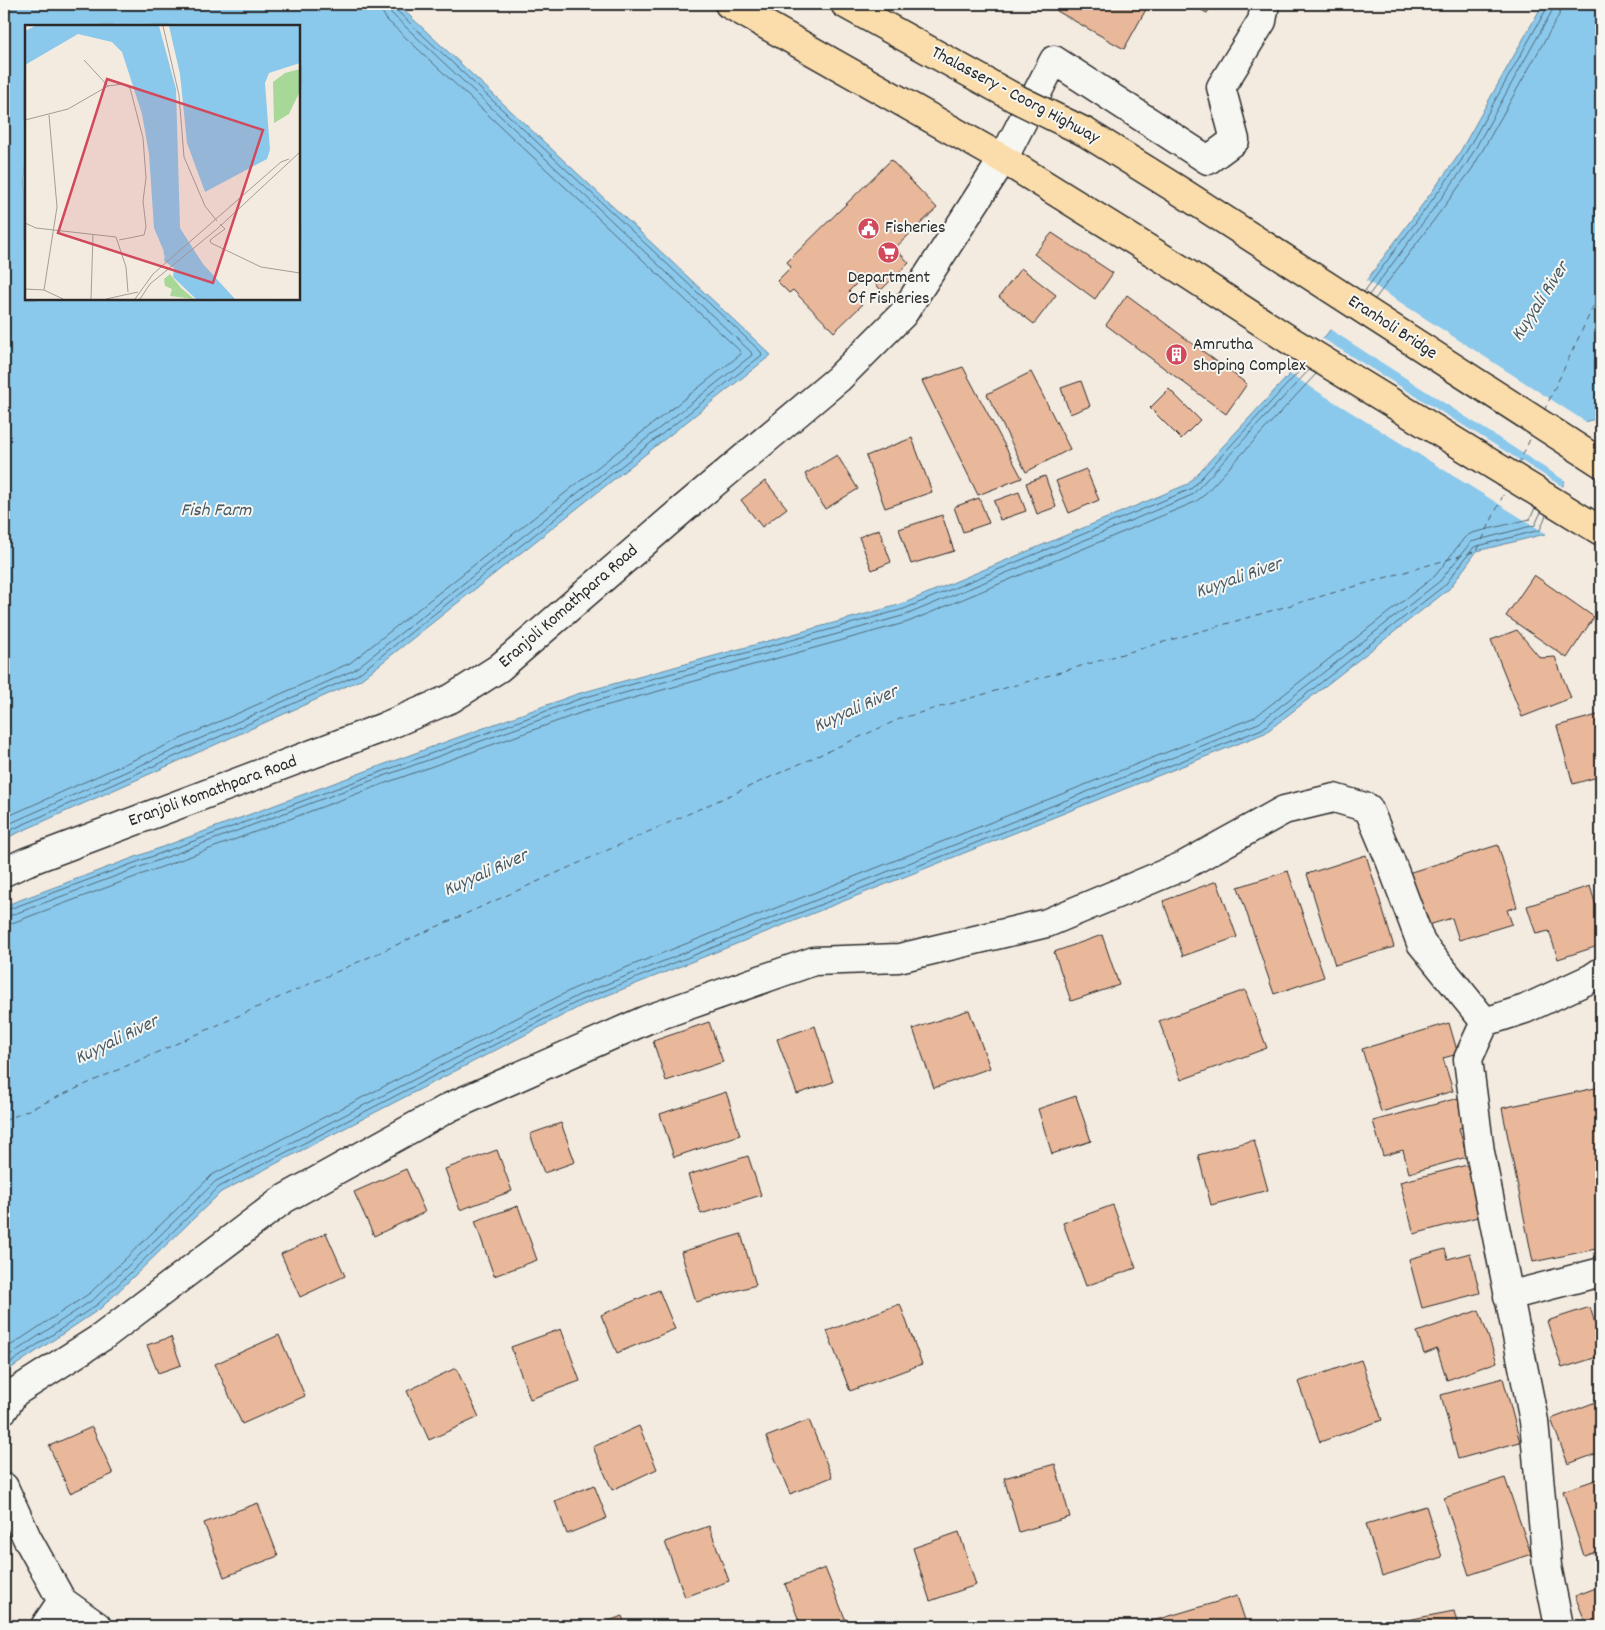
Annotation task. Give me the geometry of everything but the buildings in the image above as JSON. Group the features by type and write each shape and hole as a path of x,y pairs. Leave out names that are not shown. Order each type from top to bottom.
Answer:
{"main road":[{"path":"729,4 1003,159 1180,268 1291,341 1601,531"},
{"name":"Thalassery - Coorg Highway","path":"845,4 1015,98 1085,132 1183,193"},
{"name":"Eranholi Bridge","path":"1183,193 1601,463"}],"street":[{"name":"Eranjoli Komathpara Road","path":"4,872 44,855 384,727 452,698 499,668 682,510 838,379 903,314 1003,159 1054,60 1208,160 1235,140 1222,87 1262,21 1264,4"},
{"path":"4,1409 14,1393 102,1337 284,1199 450,1107 646,1020 814,960 899,958 1046,923 1183,866 1284,810 1334,798 1368,808 1421,943 1484,1022"},
{"path":"1559,1626 1547,1566 1534,1421 1480,1152 1468,1059 1484,1022 1526,1009 1601,972"},
{"path":"1508,1296 1601,1272"},
{"path":"4,1487 27,1538 62,1601 97,1626"},
{"path":"45,1626 62,1601"}],"water":[{"name":"Fish Farm","path":"4,4 397,4 771,355 360,680 4,839"},
{"name":"Kuyyali River","path":"1543,4 1601,4 1601,418 1587,421 1545,534 1477,551 1449,589 1265,733 583,1005 221,1192 101,1308 4,1373 4,906 577,694 902,604 1188,484 1327,334 1456,159"}],"pier":[{"path":"1364,279 1589,424 1567,482 1328,328"},
{"path":"1320,337 1565,488 1547,534 1288,373"}],"ferry route":[{"path":"1544,411 1601,290"},
{"path":"1518,465 1532,435"},
{"path":"4,1121 902,718 1477,551 1506,489"}],"place":[{"name":"Fisheries","path":"869,228"},
{"name":"Department Of Fisheries","path":"889,253"},
{"name":"Amrutha Shoping Complex","path":"1177,355"}]}
